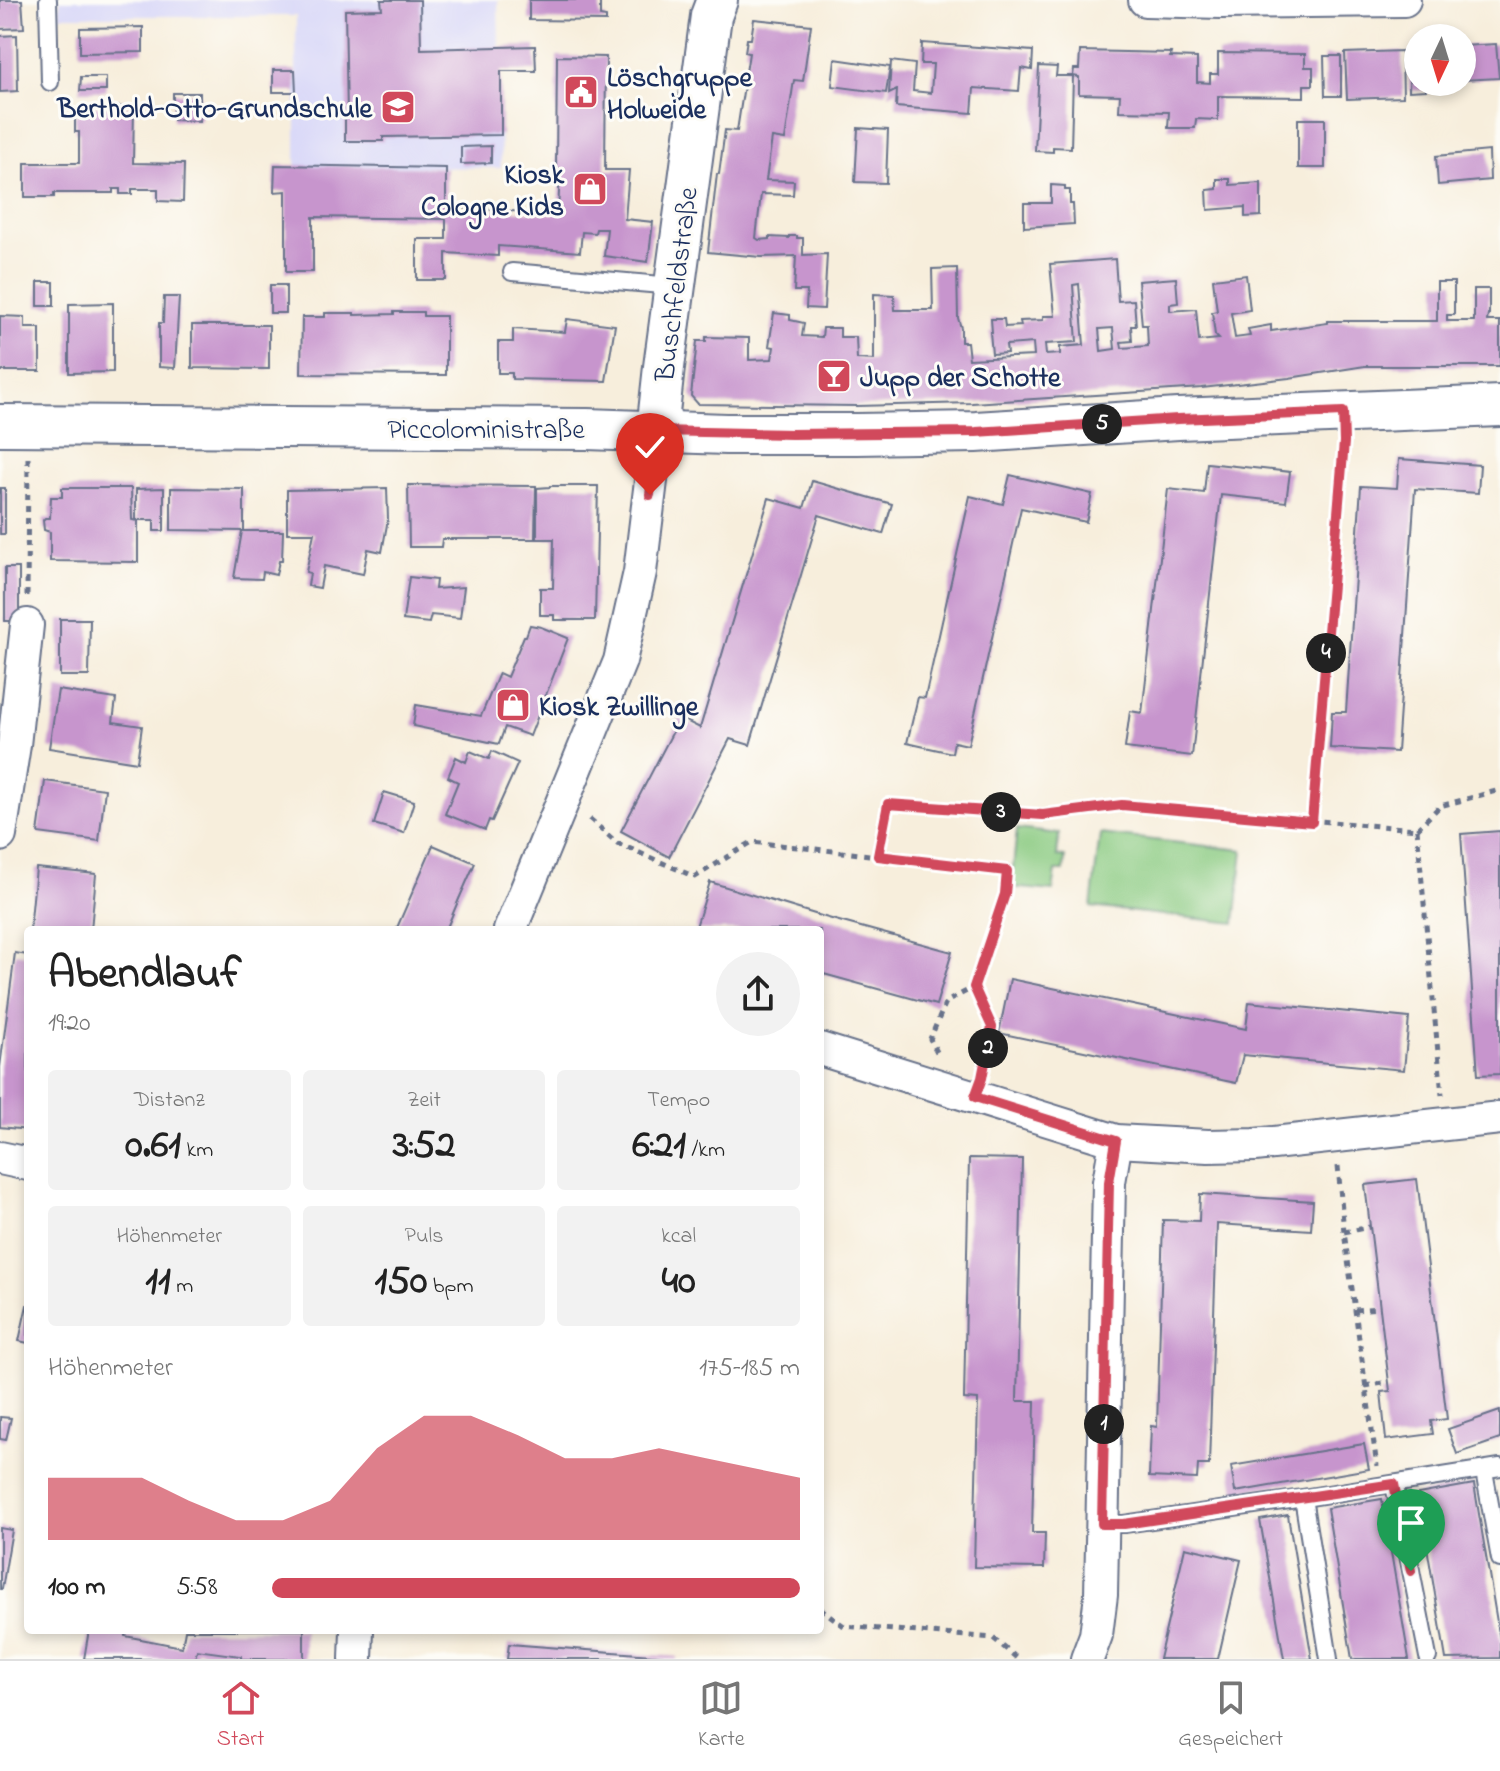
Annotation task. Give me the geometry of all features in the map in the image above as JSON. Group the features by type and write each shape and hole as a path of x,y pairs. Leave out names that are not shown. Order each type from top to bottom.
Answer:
{"street":[{"name":"Buschfeldstraße","path":"512,926 620,661 631,617 642,559 711,16 717,0"},
{"path":"1145,0 1404,0"},
{"name":"Piccoloministraße","path":"14,425 587,429 770,434 976,432 1178,419 1500,406"},
{"path":"0,835 14,745 27,625"},
{"path":"824,1050 1116,1141 1255,1145 1500,1118"},
{"path":"1087,1659 1096,1635 1101,1595 1109,1182 1116,1141"},
{"path":"356,1659 357,1634"}],"lane":[{"path":"48,0 50,82"},
{"path":"512,272 675,286"},
{"path":"1102,1524 1124,1524 1492,1469 1500,1559"},
{"path":"1394,1484 1428,1657"},
{"path":"1303,1498 1329,1659"}],"path":[{"path":"1312,822 1344,442 1343,412"},
{"path":"14,425 27,625"},
{"path":"1445,1124 1417,829 1440,806 1500,790"},
{"path":"878,856 888,804 1043,815 1122,805 1417,829"},
{"path":"561,806 588,817 617,843 695,877 752,842 1007,871 1005,894 974,987 992,1027 975,1097"},
{"path":"942,1087 946,1071 930,1039 946,1002 974,987"},
{"path":"1335,1136 1344,1232 1374,1453"},
{"path":"1344,1232 1370,1227"},
{"path":"1355,1310 1380,1308"},
{"path":"1365,1386 1389,1382"},
{"path":"824,1611 844,1626 993,1638 1018,1659"}],"shaded area":[{"name":"Berthold-Otto-Grundschule","path":"60,0 498,0 501,168 296,166 296,16 60,16"}],"green space":[{"path":"1017,829 1059,834 1057,856 1065,857 1064,871 1056,871 1053,891 1011,887"},
{"path":"1100,834 1243,850 1235,923 1091,907"}],"building":[{"path":"0,0 22,0 24,28 0,29"},
{"path":"381,0 420,0 421,49 535,46 536,71 501,71 501,135 383,137 383,141 345,141 345,10 382,9"},
{"path":"529,0 600,0 600,16 606,17 606,21 529,20"},
{"path":"754,19 811,25 803,81 794,80 785,140 772,138 766,180 794,181 793,195 761,194 756,238 797,236 803,238 803,255 827,254 824,309 806,308 807,291 794,291 796,256 761,257 708,252 725,130 737,131 749,53 745,52"},
{"path":"143,27 143,52 80,53 80,28"},
{"path":"17,35 18,91 0,92 0,36"},
{"path":"922,43 1033,51 1032,70 1021,68 1019,91 974,88 972,113 896,107 897,90 889,94 891,61 915,64 913,91 931,93 933,64 921,64"},
{"path":"1496,44 1499,78 1476,79 1476,45"},
{"path":"1080,51 1171,53 1170,57 1197,58 1197,82 1210,83 1210,74 1218,74 1218,53 1305,54 1305,67 1313,67 1313,85 1304,85 1304,97 1218,96 1218,120 1196,119 1195,128 1168,128 1169,112 1119,111 1120,95 1079,94 1079,77 1073,76 1074,69 1079,69"},
{"path":"1402,51 1403,97 1347,99 1345,53"},
{"path":"557,56 606,57 605,170 629,170 625,219 653,222 648,262 604,256 607,229 596,229 595,233 582,232 580,252 498,246 498,256 446,253 446,280 417,280 417,239 446,239 446,219 313,217 313,272 286,272 286,191 274,192 275,165 446,168 446,207 558,214"},
{"path":"1324,56 1341,56 1341,96 1325,96"},
{"path":"835,59 890,67 886,93 832,86"},
{"path":"1039,66 1057,67 1056,76 1073,76 1071,148 1053,147 1053,152 1035,151"},
{"path":"273,70 295,70 296,92 273,92"},
{"path":"81,77 106,77 106,91 80,91"},
{"path":"173,93 200,93 200,121 173,120"},
{"path":"80,106 134,107 133,163 184,164 183,202 158,201 158,189 132,189 132,194 120,194 120,189 113,189 113,193 54,193 54,197 25,197 25,163 79,163 79,132 75,132 75,115 79,115"},
{"path":"1298,119 1325,119 1325,168 1298,168"},
{"path":"858,128 888,130 886,183 855,182"},
{"path":"491,146 491,163 461,164 461,147"},
{"path":"1489,151 1490,180 1438,185 1436,156"},
{"path":"1217,179 1230,179 1230,185 1261,183 1261,216 1245,217 1245,207 1208,210 1207,190 1217,189"},
{"path":"1051,185 1065,186 1065,190 1070,190 1074,224 1024,227 1024,203 1051,203"},
{"path":"1115,259 1118,301 1134,300 1136,326 1131,326 1132,341 1121,342 1122,348 1148,346 1147,325 1142,325 1138,281 1176,278 1178,303 1170,304 1170,311 1196,309 1199,341 1219,339 1215,335 1212,312 1217,311 1213,279 1246,275 1250,310 1231,313 1235,338 1250,336 1248,329 1271,325 1271,331 1328,321 1437,321 1437,282 1454,282 1454,315 1447,315 1447,321 1474,321 1474,289 1489,289 1487,321 1500,321 1500,366 1365,366 1202,388 972,403 857,406 698,404 691,396 697,341 706,341 706,337 749,338 749,360 772,359 774,347 769,346 774,313 790,315 790,320 804,323 802,336 822,337 823,328 840,328 840,337 856,337 857,359 874,360 874,294 894,295 895,310 933,310 932,269 957,268 961,342 967,342 969,359 1034,356 1033,343 1006,345 1007,353 992,354 991,319 1004,319 1005,327 1021,326 1020,321 1055,316 1050,264","holes":["1079,284 1084,345 1060,347 1060,354 1046,355 1045,344 1077,342 1073,285","1113,328 1115,349 1101,351 1099,329"]},
{"path":"38,282 54,282 54,306 38,306"},
{"path":"270,285 286,285 286,313 270,313"},
{"path":"164,297 179,297 175,368 159,367 159,323 163,323"},
{"path":"113,303 113,372 69,373 69,304"},
{"path":"394,312 446,316 446,375 301,374 302,317 325,317 325,313 354,315"},
{"path":"0,316 25,317 25,328 40,328 40,371 0,371"},
{"path":"567,319 615,325 606,381 512,379 512,373 498,373 498,342 513,342 513,329 565,332"},
{"path":"192,325 269,325 269,369 192,368"},
{"path":"1399,459 1480,465 1478,493 1415,489 1397,752 1330,748 1332,712 1346,712 1361,486 1397,488"},
{"path":"1207,463 1290,472 1286,502 1221,495 1192,756 1125,748 1130,711 1142,713 1168,489 1204,493"},
{"path":"1010,475 1092,494 1086,522 1021,508 968,745 954,742 952,753 907,743 918,697 925,698 970,496 1003,504"},
{"path":"812,481 892,504 883,534 819,515 750,745 730,739 669,857 621,831 680,718 700,728 769,498 804,508"},
{"path":"408,485 536,486 535,539 442,539 441,547 409,547"},
{"path":"598,486 595,620 554,620 554,615 540,615 540,588 553,588 554,539 537,539 537,488"},
{"path":"0,488 5,488 5,534 0,534"},
{"path":"62,488 131,488 132,520 138,521 138,562 50,561 50,532 44,530 43,520 50,518 51,497 62,497"},
{"path":"164,488 164,531 154,531 154,520 136,520 136,489"},
{"path":"171,488 244,489 244,531 171,530"},
{"path":"387,488 388,519 382,552 368,549 363,574 324,566 320,588 308,586 310,573 306,572 314,533 287,533 287,490"},
{"path":"242,531 283,531 282,561 279,561 276,575 263,572 262,579 234,578"},
{"path":"5,568 19,568 19,621 5,621"},
{"path":"409,577 436,580 435,589 464,587 460,618 431,615 429,623 403,620"},
{"path":"60,619 90,619 89,676 60,676"},
{"path":"530,625 568,638 530,736 505,727 499,744 413,726 416,705 481,716 499,673 507,677"},
{"path":"58,690 116,699 113,722 142,726 137,762 49,748"},
{"path":"470,751 489,759 492,751 518,763 485,830 445,814 458,782 448,777 456,757 466,762"},
{"path":"45,781 105,789 99,841 38,833"},
{"path":"384,792 414,801 404,833 374,824"},
{"path":"1500,831 1500,1074 1478,1075 1461,834"},
{"path":"433,845 475,863 448,926 398,926"},
{"path":"36,868 96,874 91,926 30,926"},
{"path":"710,882 952,952 936,1005 824,974 824,926 696,926"},
{"path":"15,953 24,954 24,1130 0,1127 0,1067"},
{"path":"1010,979 1246,1029 1249,1002 1409,1018 1404,1070 1243,1055 1236,1083 999,1033"},
{"path":"969,1158 1022,1159 1017,1401 1035,1401 1032,1533 1045,1533 1044,1568 974,1567 978,1400 964,1399"},
{"path":"1417,1179 1447,1419 1431,1421 1433,1434 1386,1440 1381,1392 1390,1391 1365,1185"},
{"path":"1200,1194 1313,1201 1311,1230 1217,1224 1209,1465 1198,1465 1197,1479 1149,1477 1151,1426 1157,1427 1163,1220 1199,1221"},
{"path":"24,1318 24,1342 19,1341"},
{"path":"1500,1411 1500,1439 1457,1454 1448,1429"},
{"path":"0,1417 11,1418 6,1440 0,1439"},
{"path":"1364,1444 1369,1469 1235,1492 1231,1466"},
{"path":"1474,1484 1500,1640 1500,1658 1446,1659 1418,1494"},
{"path":"1382,1499 1409,1659 1352,1659 1327,1508"},
{"path":"1288,1515 1312,1659 1284,1659 1260,1520"},
{"path":"0,1528 12,1530 2,1589 0,1589"},
{"path":"1185,1547 1241,1560 1218,1659 1159,1659"},
{"path":"88,1634 125,1634 182,1647 184,1634 304,1634 304,1659 241,1659 241,1656 197,1650 195,1659 84,1659"},
{"path":"509,1644 677,1657 677,1659 507,1659"}],"place":[{"name":"Löschgruppe Holweide","path":"581,92"},
{"name":"Berthold-Otto-Grundschule","path":"398,107"},
{"name":"Kiosk Cologne Kids","path":"590,189"},
{"name":"Jupp der Schotte","path":"834,376"},
{"name":"Kiosk Zwillinge","path":"513,705"}],"route":[{"path":"650,495 657,431 726,434 976,432 1343,412 1344,442 1312,822 1122,805 1043,815 888,804 878,856 1007,871 1005,894 974,987 992,1027 975,1097 1116,1141 1109,1182 1102,1524 1124,1524 1394,1484 1411,1571"}]}
